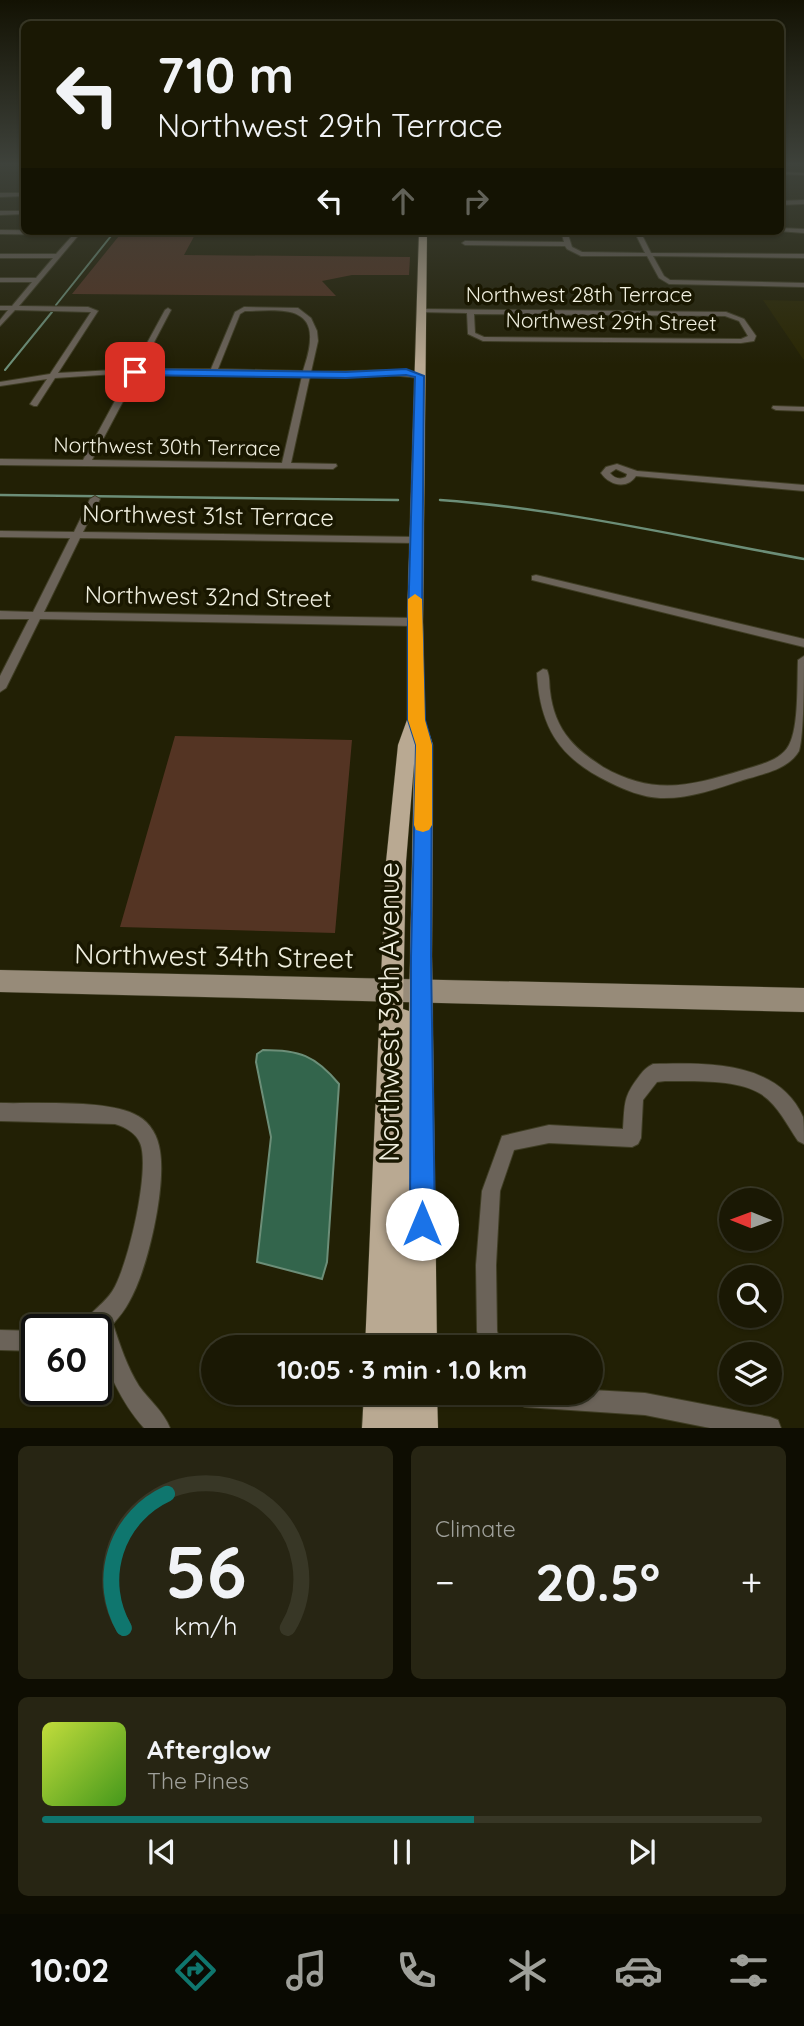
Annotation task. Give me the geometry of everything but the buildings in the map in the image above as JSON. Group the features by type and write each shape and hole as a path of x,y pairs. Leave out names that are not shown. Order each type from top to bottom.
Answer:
{"main road":[{"name":"Northwest 39th Avenue","path":"422,1335 424,745 416,720 415,622 423,235"},
{"name":"Northwest 39th Avenue","path":"380,1335 399,836 407,746 416,720"},
{"name":"Northwest 34th Street","path":"0,981 804,1000"},
{"name":"Northwest 39th Avenue","path":"392,991 402,1016 402,1335"},
{"path":"378,1427 379,1405"},
{"path":"402,1405 402,1427"},
{"path":"422,1405 422,1427"}],"street":[{"path":"0,324 76,235"},
{"path":"565,235 571,251 576,253 804,256"},
{"path":"639,235 661,277 669,282 804,285"},
{"path":"465,243 568,244"},
{"path":"0,256 58,256"},
{"path":"0,280 37,280"},
{"path":"0,308 95,311 34,404"},
{"path":"86,463 168,310"},
{"path":"213,373 237,313 244,310 298,310 310,321 314,329 307,374 286,466"},
{"name":"Northwest 28th Terrace","path":"421,311 736,316 743,320 751,340"},
{"path":"470,311 472,334"},
{"name":"Northwest 29th Street","path":"472,334 483,339 751,340"},
{"path":"0,384 54,375 135,372 346,375 406,379 419,376"},
{"path":"776,408 804,409"},
{"name":"Northwest 30th Terrace","path":"0,462 333,466"},
{"path":"632,474 804,488"},
{"path":"0,688 95,499"},
{"name":"Northwest 31st Terrace","path":"0,534 416,540"},
{"path":"536,578 804,643"},
{"name":"Northwest 32nd Street","path":"0,615 415,622"},
{"path":"543,673 546,709 558,737 578,757 593,767 631,786 660,792 698,788 755,771 800,749 804,660"},
{"path":"488,1335 486,1265 491,1191 508,1142 549,1133 632,1138 634,1097 653,1073 687,1072 733,1077 765,1086 783,1104 804,1135"},
{"path":"0,1112 116,1115 132,1121 142,1129 150,1143 154,1164 137,1254 125,1290 104,1314"},
{"path":"0,1340 21,1341"},
{"path":"112,1360 134,1401 159,1427"},
{"path":"603,1402 645,1404 770,1427"}],"shaded area":[{"path":"120,235 195,235 184,255 410,257 409,275 352,275 322,281 336,296 72,294"},
{"path":"763,300 804,301 804,359 803,359"},
{"path":"175,736 352,740 335,933 120,927"},
{"path":"263,1050 287,1051 306,1056 322,1066 339,1084 327,1262 322,1279 257,1262 271,1137 256,1062 257,1054"}],"waterway":[{"path":"56,305 112,235"},
{"path":"5,370 52,312"},
{"path":"0,495 398,500"},
{"path":"440,500 577,517 804,559"}],"slow traffic":[{"path":"415,599 416,720 424,745 423,825"}],"route":[{"path":"135,372 346,375 406,372 419,376 415,622 416,720 424,745 421,956 422,1224"}]}
